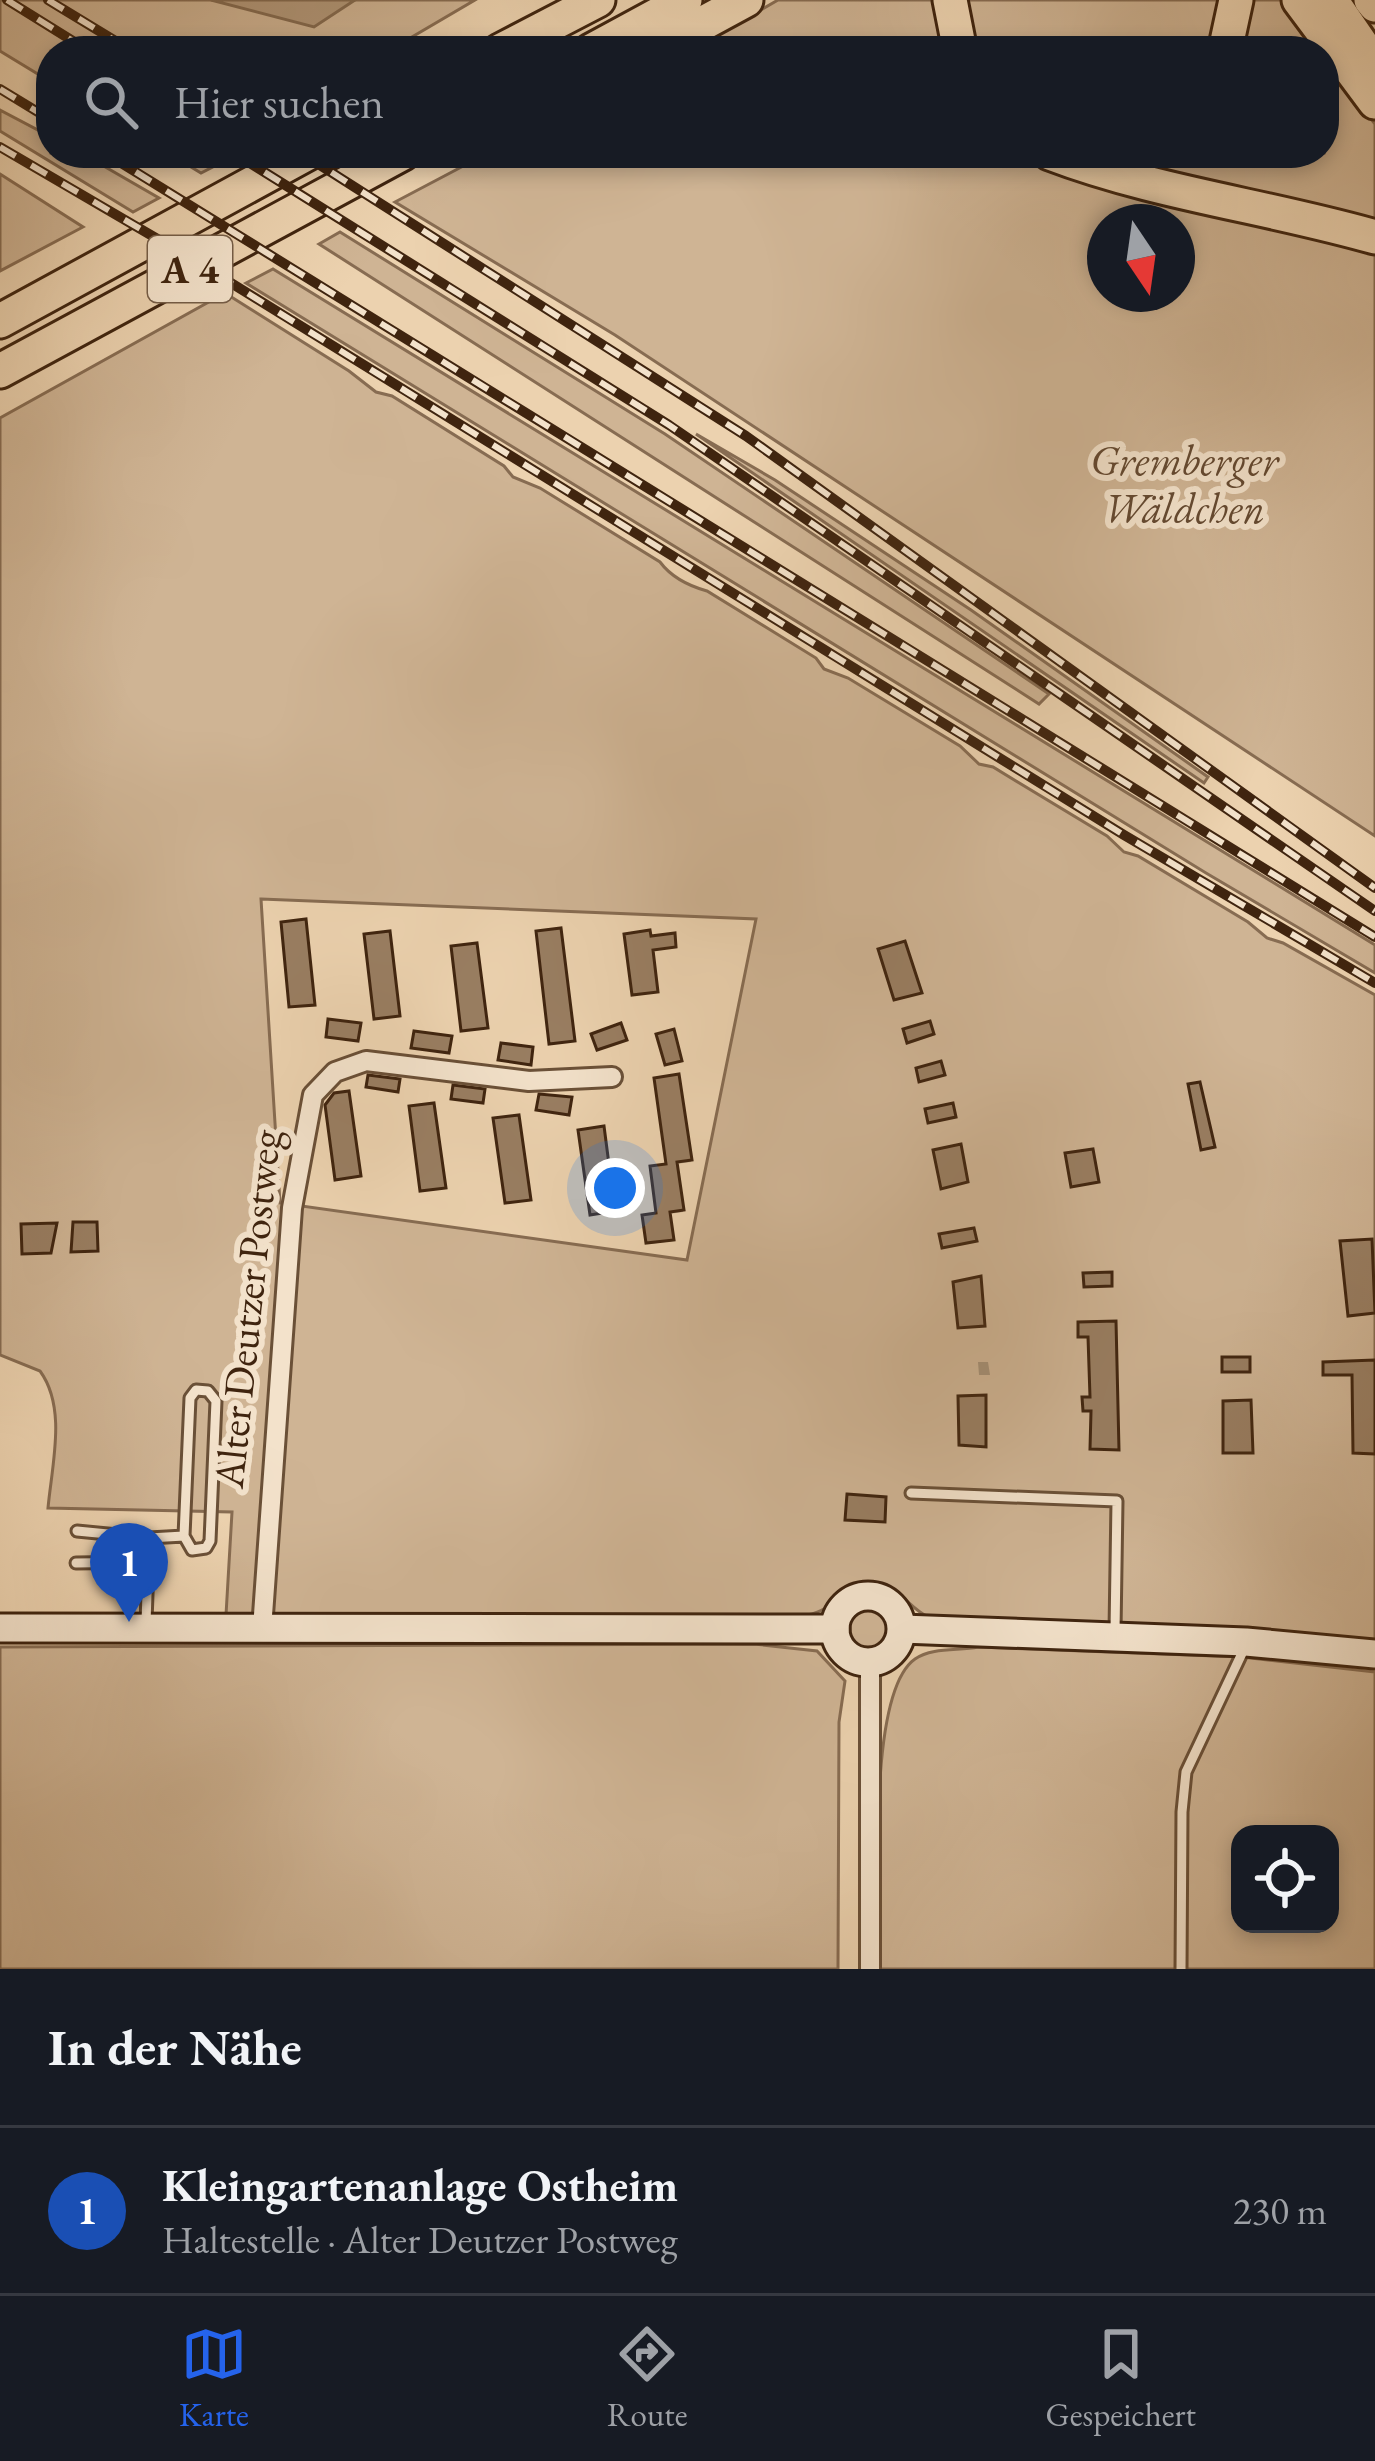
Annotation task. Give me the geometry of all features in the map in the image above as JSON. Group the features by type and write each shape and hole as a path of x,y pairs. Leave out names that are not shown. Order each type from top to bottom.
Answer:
{"highway":[{"path":"529,36 598,0"},
{"path":"619,36 685,0"},
{"path":"680,36 746,0"},
{"path":"950,0 957,36"},
{"path":"1228,36 1236,0"},
{"path":"1299,0 1326,36"},
{"path":"1331,0 1375,64"},
{"path":"1339,54 1375,102"},
{"name":"A 4","path":"0,321 280,168"},
{"name":"A 4","path":"0,371 375,168"},
{"path":"1096,168 1154,187 1375,237"}],"street":[{"name":"Alter Deutzer Postweg","path":"262,1629 292,1208 313,1095 335,1072 366,1061 529,1081 612,1077"},
{"path":"868,1596 892,1605 902,1629 893,1653 870,1663 845,1653 835,1629 844,1605 868,1596"},
{"path":"0,1628 835,1629"},
{"path":"902,1629 1246,1642 1375,1654"},
{"path":"870,1663 870,1969"}],"lane":[{"path":"196,1390 208,1390 216,1401 210,1541 206,1548 192,1550 184,1536 190,1398 196,1390"},
{"path":"911,1493 1117,1502 1114,1636"},
{"path":"77,1531 149,1538 184,1536"},
{"path":"146,1630 149,1538"},
{"path":"76,1563 148,1562"},
{"path":"1181,1969 1186,1772 1246,1642"}],"green space":[{"path":"0,0 475,0 414,36 36,36 36,73 0,51"},
{"path":"778,0 940,0 948,36 716,36"},
{"path":"965,0 1221,0 1215,36 971,36"},
{"path":"1244,0 1283,0 1308,36 1236,36"},
{"path":"1339,78 1375,124 1375,230 1131,168 1339,168"},
{"path":"0,110 36,129 36,153 0,131"},
{"path":"61,168 107,168 159,198 133,212"},
{"name":"Gremberger Wäldchen","path":"460,168 1053,168 1093,183 1183,204 1087,204 1087,312 1195,312 1195,207 1375,249 1375,836 615,335 395,202"},
{"path":"0,174 83,227 0,271"},
{"path":"340,232 665,434 1049,694 1039,704 319,244"},
{"path":"273,269 1375,945 1375,973 246,283"},
{"path":"225,293 376,392 392,396 504,466 513,477 540,488 660,562 681,581 707,591 816,658 824,669 848,678 960,746 979,764 993,767 1267,938 1375,995 1375,1644 1246,1628 928,1617 879,1585 853,1590 815,1613 765,1620 226,1615 232,1512 48,1508 56,1437 48,1386 40,1371 0,1355 0,418","holes":["261,899 756,919 687,1260 280,1203"]},
{"path":"696,434 775,480 971,610 1208,777 1204,783"},
{"path":"870,1607 886,1614 893,1630 886,1646 870,1653 854,1646 847,1630 854,1614"},
{"path":"754,1644 817,1651 845,1681 839,1722 838,1969 0,1969 0,1647"},
{"path":"978,1647 1242,1657 1375,1672 1375,1969 880,1969 879,1804 888,1713 899,1680 915,1659 937,1651"}],"shaded area":[{"path":"211,0 355,0 314,27"}],"building":[{"path":"306,919 315,1005 289,1007 281,922"},
{"path":"561,928 575,1041 549,1044 536,931"},
{"path":"650,930 651,936 675,933 676,947 653,950 658,992 632,995 624,934"},
{"path":"390,931 400,1016 374,1019 364,934"},
{"path":"905,941 922,993 894,1000 878,949"},
{"path":"477,943 488,1028 461,1031 451,946"},
{"path":"328,1019 361,1023 358,1041 326,1037"},
{"path":"930,1021 934,1034 907,1043 903,1029"},
{"path":"621,1023 627,1040 597,1050 591,1034"},
{"path":"674,1029 682,1061 665,1065 656,1034"},
{"path":"414,1031 452,1036 449,1053 411,1048"},
{"path":"501,1043 533,1047 531,1065 498,1060"},
{"path":"941,1061 945,1075 919,1082 916,1068"},
{"path":"679,1074 692,1160 677,1162 684,1210 670,1212 674,1240 646,1243 642,1215 656,1213 650,1166 666,1164 654,1078"},
{"path":"368,1075 400,1079 398,1092 366,1087"},
{"path":"1200,1082 1215,1147 1201,1150 1188,1084"},
{"path":"453,1085 485,1089 483,1103 451,1099"},
{"path":"349,1091 361,1176 335,1180 325,1105 334,1093"},
{"path":"539,1094 572,1097 569,1115 536,1110"},
{"path":"434,1103 446,1188 420,1191 409,1106"},
{"path":"953,1103 956,1117 928,1123 925,1109"},
{"path":"519,1115 531,1200 505,1203 493,1118"},
{"path":"604,1126 615,1211 590,1215 578,1130"},
{"path":"961,1144 968,1182 941,1189 933,1150"},
{"path":"1093,1149 1099,1182 1071,1187 1065,1153"},
{"path":"73,1222 97,1222 98,1251 71,1252"},
{"path":"57,1223 51,1253 22,1254 21,1224"},
{"path":"974,1228 977,1241 942,1248 939,1234"},
{"path":"1372,1239 1375,1313 1348,1316 1340,1241"},
{"path":"1112,1272 1112,1286 1084,1287 1083,1273"},
{"path":"981,1276 985,1326 958,1328 953,1282"},
{"path":"1116,1321 1119,1450 1090,1449 1091,1411 1083,1411 1082,1397 1090,1397 1088,1337 1078,1337 1078,1322"},
{"path":"1222,1357 1250,1357 1250,1372 1222,1372"},
{"path":"1375,1360 1375,1454 1353,1453 1352,1375 1323,1375 1323,1362"},
{"path":"986,1395 986,1447 959,1445 958,1396"},
{"path":"1251,1400 1253,1453 1223,1453 1223,1401"},
{"path":"847,1494 886,1497 885,1522 845,1520"}],"railway":[{"path":"7,0 65,36"},
{"path":"48,0 107,36"},
{"path":"0,89 36,111"},
{"path":"0,147 197,262 1124,835 1375,983"},
{"path":"129,168 1375,937"},
{"path":"258,168 669,425 1375,911"},
{"path":"325,168 746,436 1375,888"}],"place":[{"name":"Kleingartenanlage Ostheim","path":"129,1622"}]}
